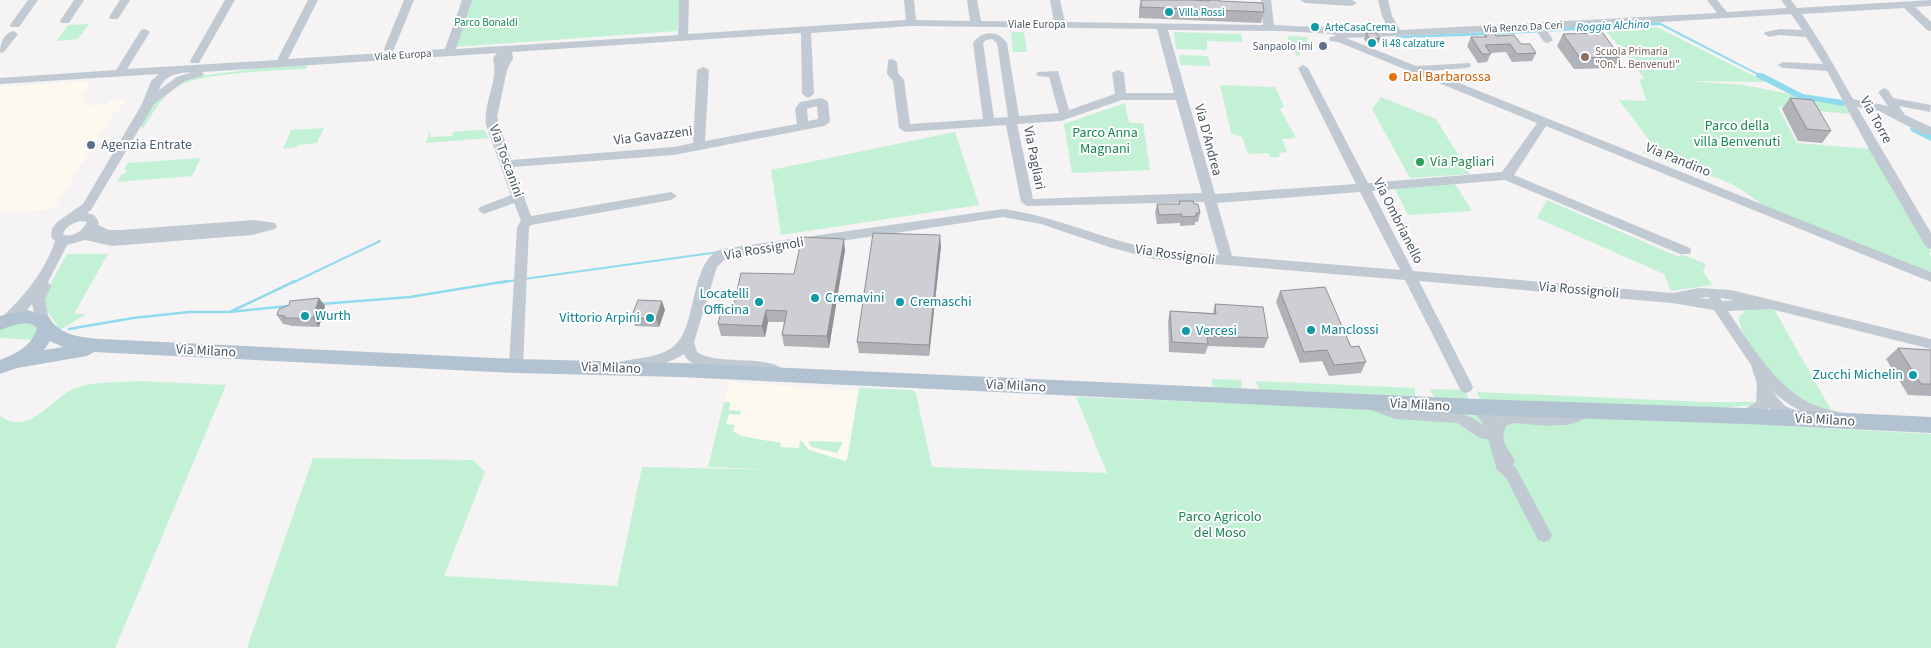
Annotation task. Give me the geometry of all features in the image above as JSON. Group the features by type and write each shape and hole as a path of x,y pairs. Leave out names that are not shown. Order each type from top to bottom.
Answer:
{"main road":[{"name":"Via Milano","path":"5,321 29,316 44,324 58,338 64,341 100,346 516,366 680,370 1476,407 1745,416 1931,425"},
{"name":"Via Milano","path":"4,366 36,348 42,341 44,324"},
{"name":"Via Milano","path":"4,366 100,346"}],"street":[{"path":"0,50 33,0"},
{"path":"65,21 79,0"},
{"path":"114,17 125,0"},
{"path":"195,61 230,0"},
{"path":"281,62 313,0"},
{"path":"389,49 409,0"},
{"path":"449,52 468,0"},
{"path":"683,37 684,0"},
{"path":"909,0 911,23"},
{"path":"972,0 976,23"},
{"path":"1056,0 1060,24"},
{"path":"1266,0 1269,29"},
{"path":"1305,0 1352,3"},
{"path":"1383,0 1387,16 1396,33"},
{"path":"1712,0 1724,15"},
{"name":"Via Torre","path":"1786,0 1809,34 1931,244"},
{"path":"1918,6 1931,28"},
{"name":"Via Renzo Da Ceri","path":"1336,36 1396,33 1429,35 1543,32 1794,10 1918,6"},
{"name":"Viale Europa","path":"0,82 281,62 911,23 1161,25 1269,29 1336,36"},
{"name":"Via D'Andrea","path":"1161,25 1228,261"},
{"path":"806,29 808,94"},
{"path":"119,74 145,32"},
{"path":"1769,34 1780,32 1809,34"},
{"path":"989,122 978,43 982,38 990,36 998,38 1002,43 1013,120"},
{"name":"Via Pandino","path":"1336,36 1415,70 1931,277"},
{"name":"Via Toscanini","path":"506,48 508,58 501,70 491,117 492,125 527,221 523,227 516,366"},
{"name":"Via Pagliari","path":"892,62 893,74 898,80 904,128 1065,116 1121,96 1181,98"},
{"path":"171,84 194,75 225,71 245,65"},
{"name":"Via Pandino","path":"1415,70 1466,65"},
{"path":"1783,66 1829,68"},
{"name":"Via Ombrianello","path":"1303,68 1466,387"},
{"path":"44,324 38,300 43,289 63,253 81,228 148,104 155,85 160,77 172,70 175,79 148,104"},
{"path":"699,146 703,70"},
{"path":"1118,72 1121,96"},
{"path":"1042,74 1054,73 1065,116"},
{"path":"87,76 147,79 155,85"},
{"path":"1930,108 1916,107 1907,102 1888,97 1899,116 1931,131"},
{"path":"1849,102 1882,108 1927,131 1931,131"},
{"name":"Via Pagliari","path":"1013,120 1027,202 1032,204 1203,197 1209,199 1506,176 1685,251"},
{"path":"1506,176 1544,122"},
{"name":"Via Gavazzeni","path":"506,164 666,152 802,126"},
{"path":"527,221 671,196"},
{"path":"484,210 519,197"},
{"name":"Via Rossignoli","path":"680,370 686,363 686,347 710,267 712,262 722,254 1003,213 1034,217 1139,252 1672,298 1718,306 1775,304"},
{"path":"5,321 33,295 57,253 81,228 81,217 70,220 60,226 56,232 57,237 81,228 112,241 196,232"},
{"path":"1915,217 1931,219"},
{"path":"1709,292 1756,362 1787,395 1800,404 1817,411 1859,422"},
{"name":"Via Rossignoli","path":"1672,298 1689,293 1709,292 1775,304 1931,344"},
{"path":"1739,338 1734,325 1734,315 1738,309 1747,305"},
{"path":"617,368 639,362 660,361 670,358 686,347 691,355 698,360 710,364 765,367 783,375"},
{"path":"1745,416 1763,405 1764,384 1756,362"},
{"path":"1764,394 1780,410 1792,418 1793,411 1787,395"},
{"path":"1365,402 1395,413 1458,417 1466,420 1494,441"},
{"path":"1476,407 1477,418 1494,441 1502,465 1510,473 1544,535"},
{"path":"1494,441 1500,422 1511,418 1567,420 1584,411"}],"shaded area":[{"path":"91,81 80,97 88,97 83,106 107,104 110,100 126,99 119,111 115,111 54,209 0,213 0,87"},
{"path":"729,382 863,391 852,472 708,467"}],"green space":[{"name":"Parco Bonaldi","path":"470,0 680,0 677,31 454,47"},
{"path":"89,24 78,39 57,41 68,25"},
{"name":"Parco della villa Benvenuti","path":"1657,27 1766,82 1688,81 1743,85 1845,104 1850,114 1778,107 1797,143 1870,149 1931,251 1929,254 1931,257 1931,272 1763,205 1739,188 1723,180 1642,153 1652,144 1619,100 1647,101 1639,79 1644,78 1606,31"},
{"path":"1011,32 1024,32 1027,52 1013,52"},
{"path":"1174,32 1241,34 1243,42 1207,41 1207,50 1176,49"},
{"path":"1287,36 1308,37 1306,43 1309,44 1297,57"},
{"path":"1179,55 1208,56 1210,66 1180,65"},
{"path":"307,65 306,69 237,73 184,83 173,89 164,98 143,129 140,125 162,94 192,77 259,68"},
{"path":"1220,85 1275,87 1284,106 1280,109 1296,138 1282,139 1287,152 1279,153 1280,157 1270,157 1268,153 1248,154 1242,137 1231,133"},
{"path":"1381,97 1436,119 1470,174 1410,178 1372,109"},
{"name":"Parco Anna Magnani","path":"1125,103 1129,123 1143,123 1150,170 1072,173 1064,124"},
{"path":"324,128 317,143 283,149 291,130"},
{"path":"484,130 489,138 426,143 429,133 431,133 430,137 452,136 453,132"},
{"path":"955,132 979,205 781,235 771,170"},
{"path":"201,158 192,176 117,182 122,174 125,174 127,170 124,170 128,163"},
{"path":"1455,184 1472,211 1408,215 1395,189"},
{"path":"1547,200 1679,257 1681,254 1706,264 1703,271 1712,285 1671,291 1664,274 1537,218"},
{"path":"67,254 108,254 74,314 86,314 60,330 42,299"},
{"path":"1752,307 1773,307 1831,410 1814,406 1798,398 1781,384 1761,362 1746,338 1739,317"},
{"path":"28,322 36,326 38,331 35,340 0,338 0,327"},
{"path":"1212,379 1242,380 1241,388 1218,388 1212,385"},
{"path":"140,381 226,385 115,648 0,648 0,416 11,421 21,422 41,413 59,398 78,387 101,383"},
{"path":"1256,381 1415,388 1415,396 1264,390 1259,389"},
{"name":"Parco Agricolo del Moso","path":"859,388 913,390 916,394 932,467 1107,473 1076,397 1734,423 1931,434 1931,648 247,648 313,458 473,460 485,472 444,576 617,586 642,467 784,470 708,467 724,402 730,402 729,410 741,411 740,415 729,414 726,424 735,425 733,431 741,436 781,443 780,447 799,448 800,441 802,441 809,450 845,461 847,460"},
{"path":"1430,389 1466,390 1468,400 1434,397"},
{"path":"1477,392 1704,402 1755,402 1758,405 1714,408 1480,400"},
{"path":"810,441 843,442 837,453 812,447 808,443"}],"water":[{"path":"1659,22 1773,81 1771,82 1660,25 1494,35 1404,38 1394,36 1491,32"}],"building":[{"path":"1141,0 1219,0 1263,3 1264,12 1141,7"},
{"path":"1366,33 1376,33 1380,38 1370,39"},
{"path":"1494,33 1496,36 1514,35 1521,44 1530,44 1536,53 1517,54 1510,44 1485,45 1491,54 1482,54 1471,37 1487,37 1485,34"},
{"path":"1603,33 1620,57 1580,58 1563,34"},
{"path":"1790,98 1813,100 1831,131 1807,129"},
{"path":"1179,201 1193,201 1194,204 1198,204 1200,213 1196,213 1197,216 1182,217 1182,214 1159,215 1157,204 1180,204"},
{"name":"Cremaschi","path":"873,233 940,235 929,345 857,342"},
{"path":"802,237 844,239 827,336 782,335 787,311 766,310 762,326 718,324 722,308 733,308 741,273 794,274"},
{"name":"Manclossi","path":"1325,287 1351,347 1359,346 1366,362 1334,365 1327,350 1304,352 1280,291"},
{"path":"319,298 313,318 284,318 285,316 277,315 279,309 289,305 290,301"},
{"path":"638,300 662,301 656,319 631,318"},
{"path":"1215,304 1263,307 1268,338 1207,336 1208,344 1172,342 1170,311 1216,314"},
{"path":"1898,348 1931,350 1931,384 1921,384"}],"waterway":[{"name":"Roggia Alchina","path":"1759,75 1801,96 1843,103"},
{"name":"Roggia Alchina","path":"1914,129 1931,138"},
{"path":"292,283 380,241"},
{"path":"524,279 719,252"},
{"path":"500,283 516,280"},
{"path":"232,311 295,281"},
{"path":"321,304 410,297 508,281"},
{"path":"69,329 133,318 189,312 229,312 288,306"}],"place":[{"name":"Villa Rossi","path":"1169,12"},
{"name":"ArteCasaCrema","path":"1315,27"},
{"name":"il 48 calzature","path":"1372,43"},
{"name":"Sanpaolo Imi","path":"1323,46"},
{"name":"Scuola Primaria \"On. L. Benvenuti\"","path":"1585,57"},
{"name":"Dal Barbarossa","path":"1393,77"},
{"name":"Agenzia Entrate","path":"91,145"},
{"name":"Via Pagliari","path":"1420,162"},
{"name":"Cremavini","path":"815,298"},
{"name":"Locatelli Officina","path":"759,302"},
{"name":"Cremaschi","path":"900,302"},
{"name":"Wurth","path":"305,316"},
{"name":"Vittorio Arpini","path":"650,318"},
{"name":"Manclossi","path":"1311,330"},
{"name":"Vercesi","path":"1186,331"},
{"name":"Zucchi Michelin","path":"1913,375"}]}
